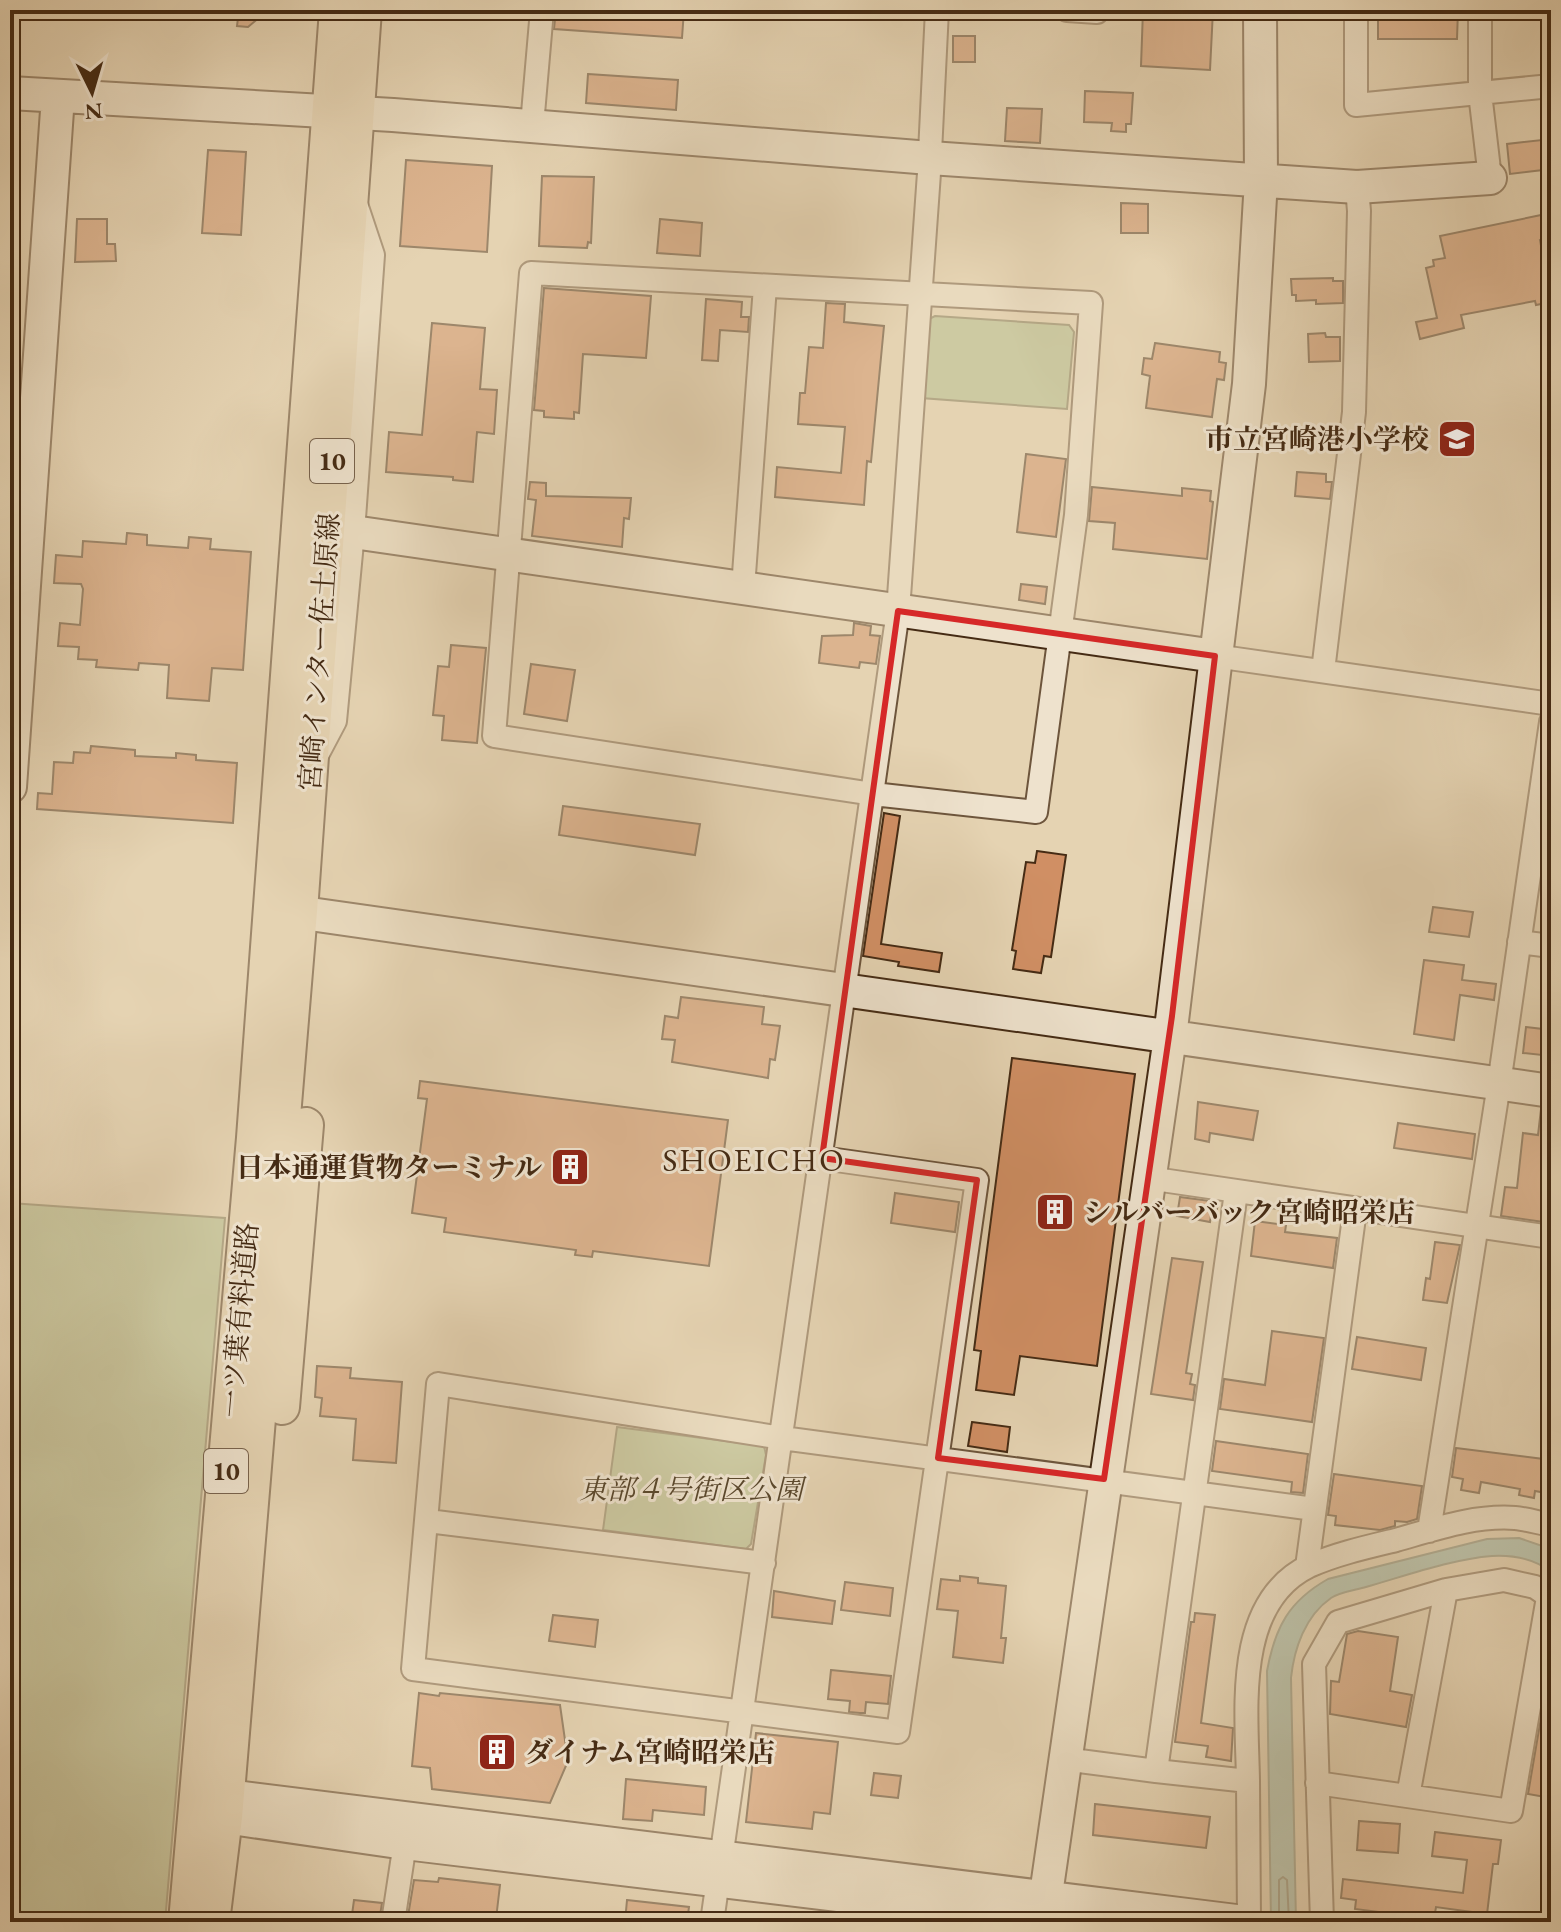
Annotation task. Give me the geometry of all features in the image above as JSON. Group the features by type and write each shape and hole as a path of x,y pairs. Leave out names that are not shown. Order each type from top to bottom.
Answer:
{"main road":[{"name":"宮崎インター佐土原線","path":"286,910 311,768 351,192 337,10"},
{"name":"宮崎インター佐土原線","path":"286,910 344,112 364,10"},
{"name":"一ツ葉有料道路","path":"186,1922 216,1806 239,1645 294,987 286,910"},
{"name":"一ツ葉有料道路","path":"218,1912 216,1806 286,910"}],"street":[{"path":"532,125 542,10"},
{"path":"712,1922 898,611 930,158 937,10"},
{"path":"1067,10 1097,10"},
{"path":"1048,1915 1064,1759 1170,1037 1249,384 1261,180 1260,10"},
{"path":"1356,10 1356,105 1551,86"},
{"path":"10,93 532,125 930,158 1357,187 1490,178 1480,93 1480,10"},
{"path":"10,787 17,586 58,96"},
{"path":"1323,671 1354,412 1357,187"},
{"path":"311,768 335,721 353,532 373,255 351,192"},
{"path":"531,273 920,294 1091,303 1076,515 1036,812 873,794 494,736 531,273"},
{"path":"743,588 765,286"},
{"path":"353,532 1551,704"},
{"path":"1429,1531 1499,1084 1551,722"},
{"path":"286,910 1551,1091"},
{"path":"1519,942 1551,946"},
{"path":"822,1158 977,1180 938,1458 898,1732 413,1669 438,1384 782,1438 938,1458 1104,1479 1314,1509"},
{"path":"1148,1178 1551,1237"},
{"path":"1156,1771 1236,1192"},
{"path":"1307,1567 1355,1210"},
{"path":"216,1806 718,1869 1048,1915 1247,1922 1247,1681 1256,1629 1282,1584 1307,1567 1472,1520 1515,1518 1551,1525"},
{"path":"428,1521 764,1563"},
{"path":"1317,1783 1511,1811 1549,1598 1535,1587 1504,1580 1446,1590 1338,1622 1314,1664 1317,1783 1322,1922"},
{"path":"1408,1796 1446,1590"},
{"path":"1064,1759 1248,1781"},
{"path":"216,1806 405,1843 718,1869"},
{"path":"393,1922 405,1843"}],"highlighted area":[{"path":"898,611 1215,656 1172,1016 1104,1479 938,1458 977,1180 822,1158"}],"green space":[{"path":"935,316 1069,325 1074,332 1067,409 921,398 927,320"},
{"path":"10,1203 225,1218 165,1922 10,1922"},
{"name":"東部４号街区公園","path":"617,1427 764,1446 766,1455 751,1544 746,1549 603,1530"}],"water":[{"path":"1519,1538 1551,1549 1551,1572 1516,1557 1492,1556 1461,1561 1339,1594 1314,1614 1298,1645 1291,1678 1296,1922 1271,1922 1267,1671 1274,1641 1286,1617 1303,1596 1328,1579 1487,1539"}],"building":[{"path":"239,10 268,10 248,27 237,26"},
{"path":"556,10 684,10 682,38 554,29"},
{"path":"1143,10 1213,10 1210,70 1141,66"},
{"path":"1378,10 1458,10 1457,39 1378,39"},
{"path":"953,36 975,36 975,62 953,62"},
{"path":"588,74 678,80 676,110 586,103"},
{"path":"1085,91 1133,93 1131,124 1126,124 1126,132 1111,131 1112,123 1084,122"},
{"path":"1007,108 1042,109 1040,143 1005,141"},
{"path":"1551,139 1551,169 1510,174 1507,144"},
{"path":"208,150 246,152 241,235 202,233"},
{"path":"406,160 492,166 487,252 400,246"},
{"path":"542,176 594,177 591,243 588,242 587,248 539,246"},
{"path":"1121,203 1148,204 1148,233 1121,233"},
{"path":"1546,214 1551,238 1540,240 1551,302 1536,305 1535,301 1461,315 1464,328 1420,339 1416,322 1437,318 1426,268 1434,266 1433,260 1445,258 1440,236"},
{"path":"77,219 107,219 107,244 115,244 116,261 75,262"},
{"path":"660,219 702,223 700,256 657,253"},
{"path":"1333,278 1333,281 1343,281 1343,303 1296,301 1296,295 1292,295 1291,279"},
{"path":"544,288 651,296 646,358 583,354 579,413 574,412 574,419 544,417 544,411 534,410"},
{"path":"706,299 742,302 741,317 749,317 748,332 720,330 718,361 702,360"},
{"path":"826,303 845,304 844,322 884,326 864,505 775,497 777,467 841,473 845,427 798,424 800,393 805,393 809,347 823,348"},
{"path":"432,323 485,328 480,389 497,390 494,434 477,432 473,482 453,480 453,477 386,472 389,432 422,435"},
{"path":"1325,333 1326,337 1340,337 1340,361 1309,362 1308,334"},
{"path":"1155,343 1220,352 1219,362 1226,363 1224,380 1217,379 1212,417 1146,408 1150,376 1142,374 1144,358 1152,359"},
{"path":"1026,454 1066,459 1056,537 1017,532"},
{"path":"1297,472 1326,474 1326,482 1332,482 1330,499 1295,496"},
{"path":"530,482 546,483 546,496 631,498 629,519 624,518 622,547 532,536 536,500 528,499"},
{"path":"1092,487 1182,496 1182,488 1211,491 1210,501 1213,502 1207,559 1113,549 1115,523 1089,521"},
{"path":"127,533 147,535 147,545 188,548 189,537 211,539 210,549 251,552 243,670 212,668 209,701 167,698 169,665 139,663 138,670 96,667 97,660 78,659 79,647 58,646 60,623 80,625 83,589 81,584 54,583 56,555 82,557 83,541 126,544"},
{"path":"1021,584 1047,587 1045,604 1019,600"},
{"path":"854,623 871,626 870,635 880,636 876,664 860,662 859,668 819,663 822,636 853,635"},
{"path":"451,645 486,648 477,743 442,740 444,716 433,715 438,666 449,667"},
{"path":"531,664 575,670 567,721 524,714"},
{"path":"91,746 135,750 135,756 176,758 176,753 196,755 196,760 237,763 233,823 37,809 38,793 52,794 54,762 73,763 74,752 90,753"},
{"path":"563,806 700,824 695,855 559,835"},
{"path":"884,813 900,816 881,944 942,953 939,972 898,966 899,962 863,956"},
{"path":"1037,851 1066,855 1051,957 1044,956 1041,973 1013,969 1016,951 1012,950 1026,862 1035,863"},
{"path":"1433,907 1473,912 1469,937 1429,932"},
{"path":"1424,960 1464,965 1462,980 1496,984 1494,1000 1460,995 1454,1040 1414,1034"},
{"path":"681,997 764,1007 762,1024 780,1026 775,1060 770,1059 768,1078 672,1062 675,1040 662,1039 665,1016 678,1018"},
{"path":"1526,1027 1551,1030 1551,1056 1523,1053"},
{"name":"シルバーバック宮崎昭栄店","path":"1012,1058 1135,1074 1097,1366 1020,1356 1014,1395 976,1390 981,1351 974,1350"},
{"name":"日本通運貨物ターミナル","path":"420,1081 728,1120 709,1266 593,1251 592,1257 575,1255 576,1250 444,1232 446,1218 412,1213 427,1099 418,1098"},
{"path":"1198,1102 1258,1111 1253,1140 1210,1133 1209,1142 1195,1139"},
{"path":"1541,1109 1551,1110 1548,1204 1551,1204 1551,1223 1501,1216 1505,1187 1517,1188 1523,1133 1538,1135"},
{"path":"1398,1123 1475,1134 1472,1159 1394,1148"},
{"path":"895,1193 959,1202 955,1232 891,1223"},
{"path":"1180,1197 1218,1202 1217,1209 1212,1209 1210,1222 1177,1216"},
{"path":"1255,1221 1286,1225 1285,1232 1337,1238 1333,1268 1251,1256"},
{"path":"1435,1242 1460,1245 1447,1303 1423,1300 1426,1278 1430,1279"},
{"path":"1172,1258 1203,1262 1186,1373 1192,1374 1190,1384 1195,1385 1193,1400 1151,1394"},
{"path":"1272,1331 1324,1338 1312,1422 1220,1409 1224,1379 1265,1385"},
{"path":"1357,1337 1426,1348 1421,1380 1352,1369"},
{"path":"317,1366 351,1368 350,1378 402,1382 396,1463 353,1460 356,1419 320,1416 322,1398 315,1397"},
{"path":"972,1422 1010,1427 1007,1452 968,1446"},
{"path":"1216,1441 1308,1454 1303,1493 1291,1492 1292,1482 1212,1471"},
{"path":"1456,1448 1551,1460 1551,1494 1535,1491 1534,1498 1519,1495 1520,1489 1481,1482 1479,1493 1461,1490 1463,1479 1452,1477"},
{"path":"1334,1474 1422,1486 1417,1519 1395,1521 1395,1526 1380,1530 1335,1525 1336,1516 1328,1515"},
{"path":"960,1576 978,1578 978,1583 1006,1586 1001,1638 1006,1638 1003,1663 953,1657 958,1611 937,1609 941,1579 960,1581"},
{"path":"845,1582 893,1588 890,1616 841,1610"},
{"path":"774,1591 835,1601 832,1624 772,1617"},
{"path":"1195,1613 1215,1615 1201,1723 1233,1728 1231,1761 1206,1757 1208,1746 1175,1742 1191,1622 1194,1622"},
{"path":"553,1615 598,1620 595,1647 549,1641"},
{"path":"1358,1631 1398,1637 1390,1691 1412,1695 1406,1727 1330,1714 1331,1681 1339,1682 1347,1634"},
{"path":"831,1670 891,1676 888,1704 866,1702 865,1713 849,1712 850,1701 828,1699"},
{"name":"ダイナム宮崎昭栄店","path":"419,1693 560,1705 568,1761 550,1803 432,1789 430,1768 412,1766"},
{"path":"1543,1706 1551,1706 1551,1798 1528,1794"},
{"path":"756,1733 838,1742 830,1814 814,1812 812,1829 746,1822"},
{"path":"874,1773 901,1776 898,1798 871,1795"},
{"path":"626,1779 706,1787 704,1815 653,1810 652,1821 623,1819"},
{"path":"1095,1804 1210,1817 1206,1848 1093,1835"},
{"path":"1359,1821 1400,1824 1398,1853 1357,1850"},
{"path":"1435,1832 1501,1840 1498,1864 1493,1864 1487,1914 1436,1907 1434,1919 1355,1909 1356,1900 1341,1898 1343,1879 1463,1893 1467,1860 1432,1856"},
{"path":"439,1878 500,1885 496,1919 444,1914 444,1922 407,1922 414,1880 438,1882"},
{"path":"354,1900 382,1903 379,1922 351,1922"},
{"path":"627,1900 689,1907 687,1922 625,1922"}],"place":[{"name":"市立宮崎港小学校","path":"1457,439"},
{"name":"日本通運貨物ターミナル","path":"570,1167"},
{"name":"シルバーバック宮崎昭栄店","path":"1055,1212"},
{"name":"ダイナム宮崎昭栄店","path":"497,1752"}],"district":[{"name":"SHOEICHO","path":"754,1160"}]}
